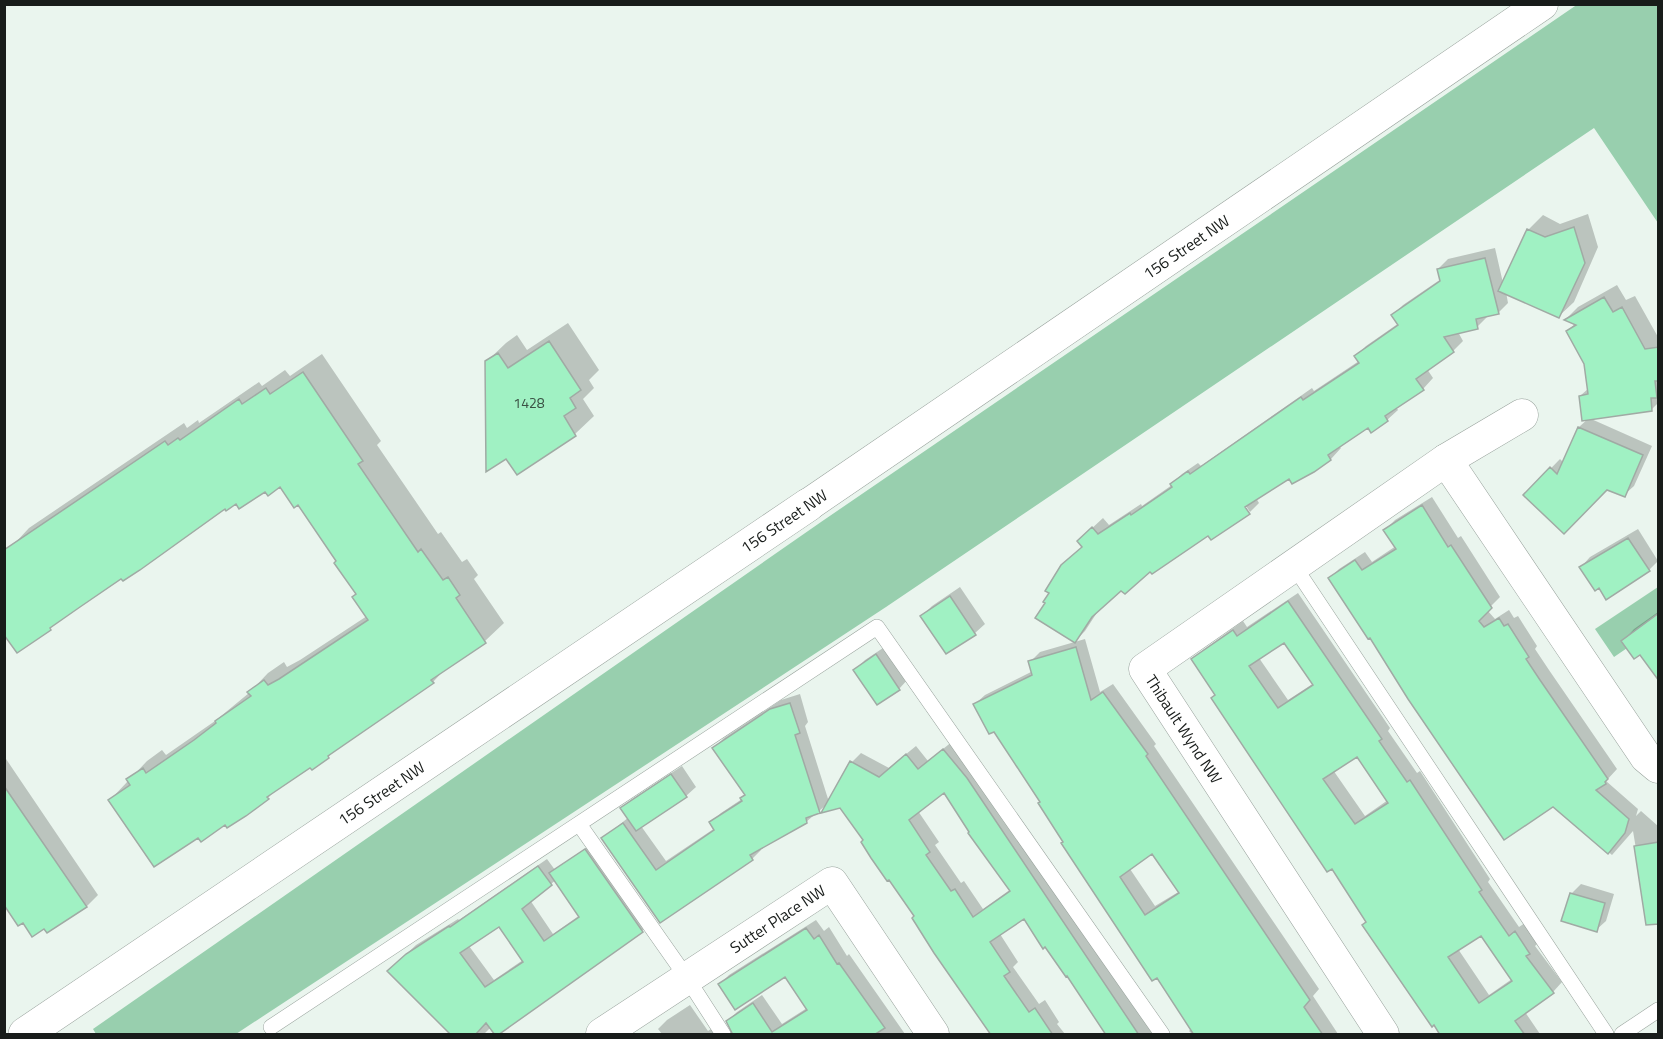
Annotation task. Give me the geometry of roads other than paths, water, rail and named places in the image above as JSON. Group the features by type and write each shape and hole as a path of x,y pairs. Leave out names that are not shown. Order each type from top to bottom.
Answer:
{"street":[{"name":"156 Street NW","path":"36,1031 1542,4"},
{"name":"Thibault Wynd NW","path":"1383,1035 1145,669 1446,460 1522,415"},
{"path":"1446,460 1646,757 1659,767"},
{"name":"Sutter Place NW","path":"602,1035 832,884 933,1035"}],"lane":[{"path":"1294,566 1606,1035"},
{"path":"269,1032 877,627 1162,1035"},
{"path":"579,824 687,978 723,1035"},
{"path":"1622,1035 1659,1010"}]}
